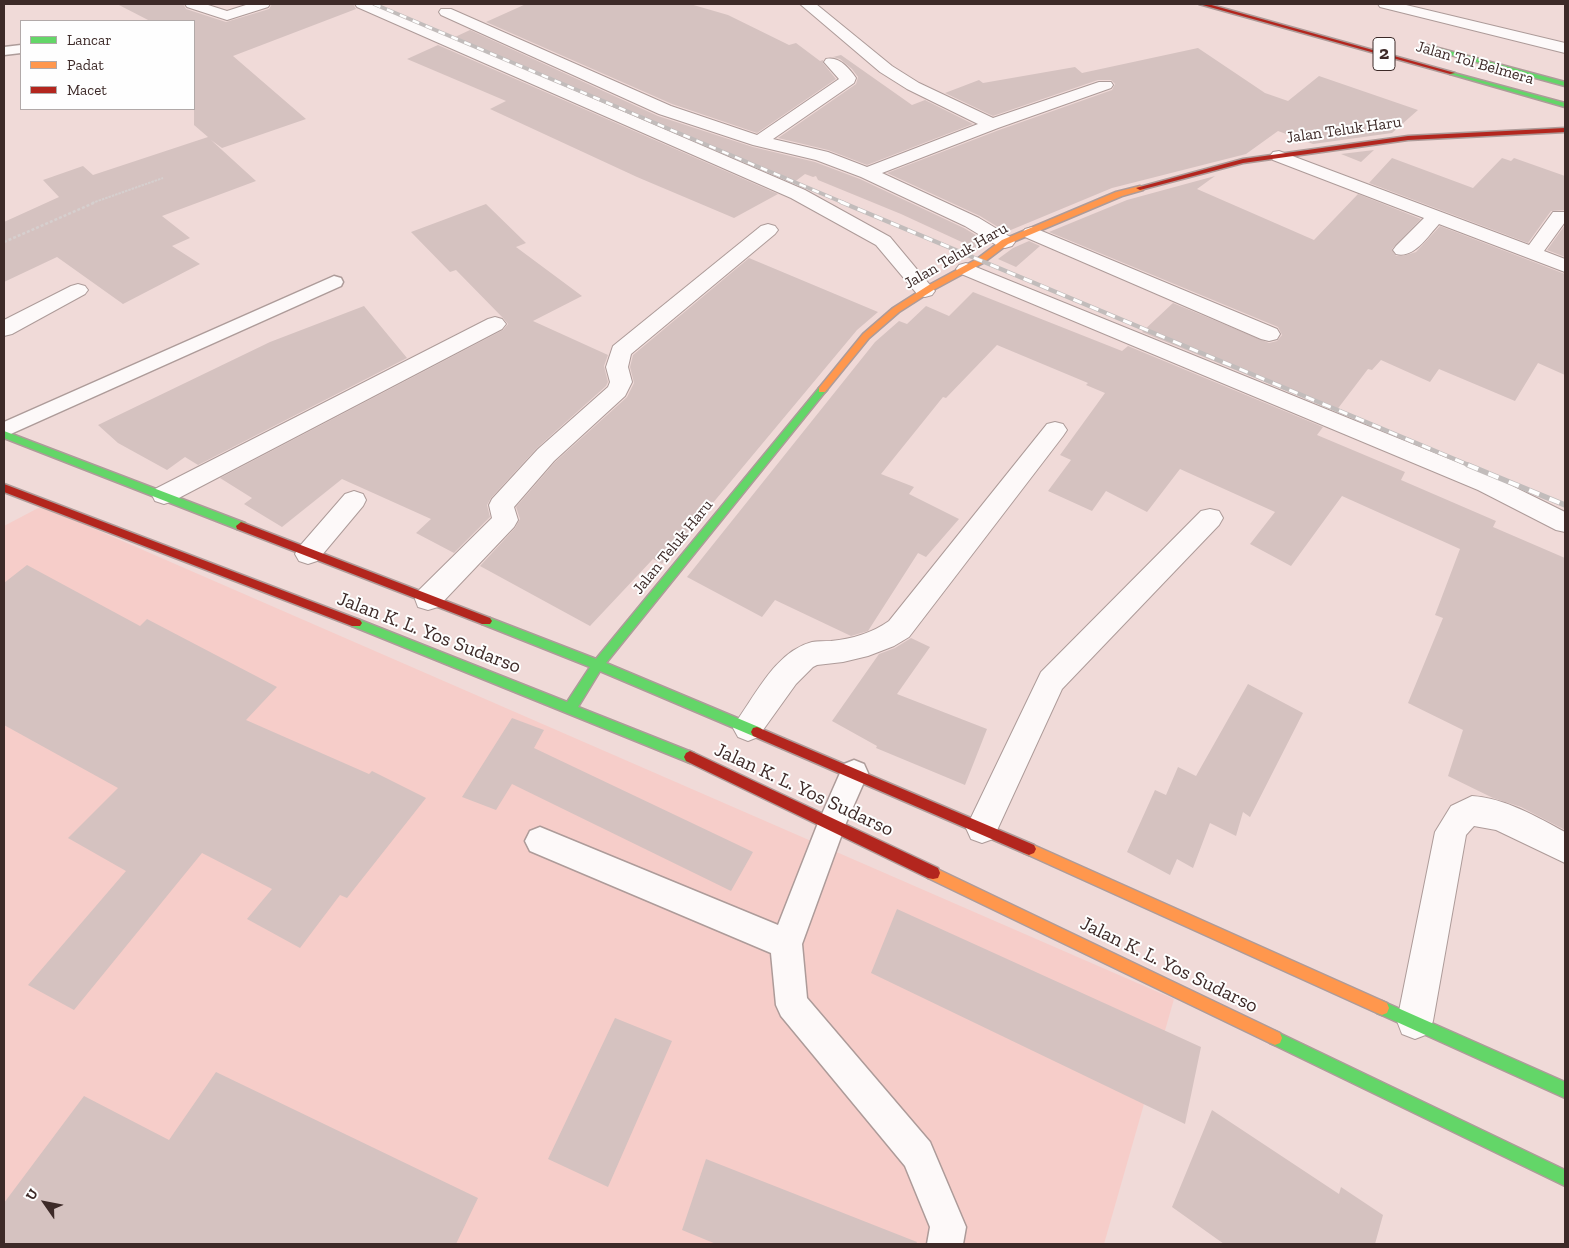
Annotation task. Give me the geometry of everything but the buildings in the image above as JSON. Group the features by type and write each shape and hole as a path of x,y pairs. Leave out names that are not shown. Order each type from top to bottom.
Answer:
{"main road":[{"name":"Jalan Tol Belmera","path":"1202,4 1565,105"},
{"name":"Jalan Tol Belmera","path":"1416,44 1565,84"},
{"name":"Jalan Teluk Haru","path":"570,708 598,665 866,336 896,310 966,269 1005,242 1032,233 1120,194 1243,162 1408,138 1561,132"},
{"name":"Jalan K. L. Yos Sudarso","path":"4,434 164,495 308,554 598,665 748,728 982,828 1565,1090"},
{"name":"Jalan K. L. Yos Sudarso","path":"4,488 122,532 570,708 714,768 832,823 1565,1178"}],"street":[{"path":"192,4 227,16 262,4"},
{"path":"362,4 798,194 883,241 924,292"},
{"path":"807,4 886,69 913,86 992,124"},
{"path":"1385,4 1565,48"},
{"path":"446,12 665,110 759,141 822,156 867,173 972,222 1005,242"},
{"path":"759,141 848,80 832,62"},
{"path":"867,173 992,124 1105,85"},
{"path":"1279,156 1565,266"},
{"path":"1403,250 1436,216"},
{"path":"1534,254 1560,216"},
{"path":"428,599 506,520 501,505 546,455 617,391 621,382 617,367 621,351 768,230"},
{"path":"1032,233 1270,334"},
{"path":"966,269 1487,484 1565,523"},
{"path":"4,329 78,290"},
{"path":"164,495 495,324"},
{"path":"748,728 789,671 810,654 876,643 899,629 1055,430"},
{"path":"308,554 354,500"},
{"path":"982,828 1051,681 1210,518"},
{"path":"1415,1021 1451,832 1460,817 1472,811 1489,811 1565,848"}],"lane":[{"path":"4,51 20,49"},
{"path":"4,430 334,282"},
{"path":"854,773 832,823 786,944 792,1005 918,1154 948,1227 945,1244"},
{"path":"540,841 786,944"}],"path":[{"path":"4,242 90,204 163,178"}],"shaded area":[{"path":"42,506 1174,999 1104,1244 4,1244 4,526"}],"railway":[{"path":"374,4 844,203"},
{"path":"841,202 1471,466"},
{"path":"1468,465 1565,505"}],"traffic: fast":[{"path":"1427,47 1565,84"},
{"path":"1452,73 1565,105"},
{"path":"570,708 598,665 822,390"},
{"path":"4,434 241,526"},
{"path":"486,621 598,665 757,732"},
{"path":"356,623 690,757"},
{"path":"1382,1008 1565,1090"},
{"path":"1275,1038 1565,1178"}],"traffic: slow":[{"path":"822,390 866,336 896,310 932,287 980,261 1005,242 1119,194 1140,188"},
{"path":"1029,849 1382,1008"},
{"path":"933,873 1275,1038"}],"traffic: jam":[{"path":"1202,4 1452,73"},
{"path":"1140,188 1243,161 1408,138 1565,130"},
{"path":"4,488 356,623"},
{"path":"241,526 486,621"},
{"path":"757,732 1029,849"},
{"path":"690,757 933,873"}]}
